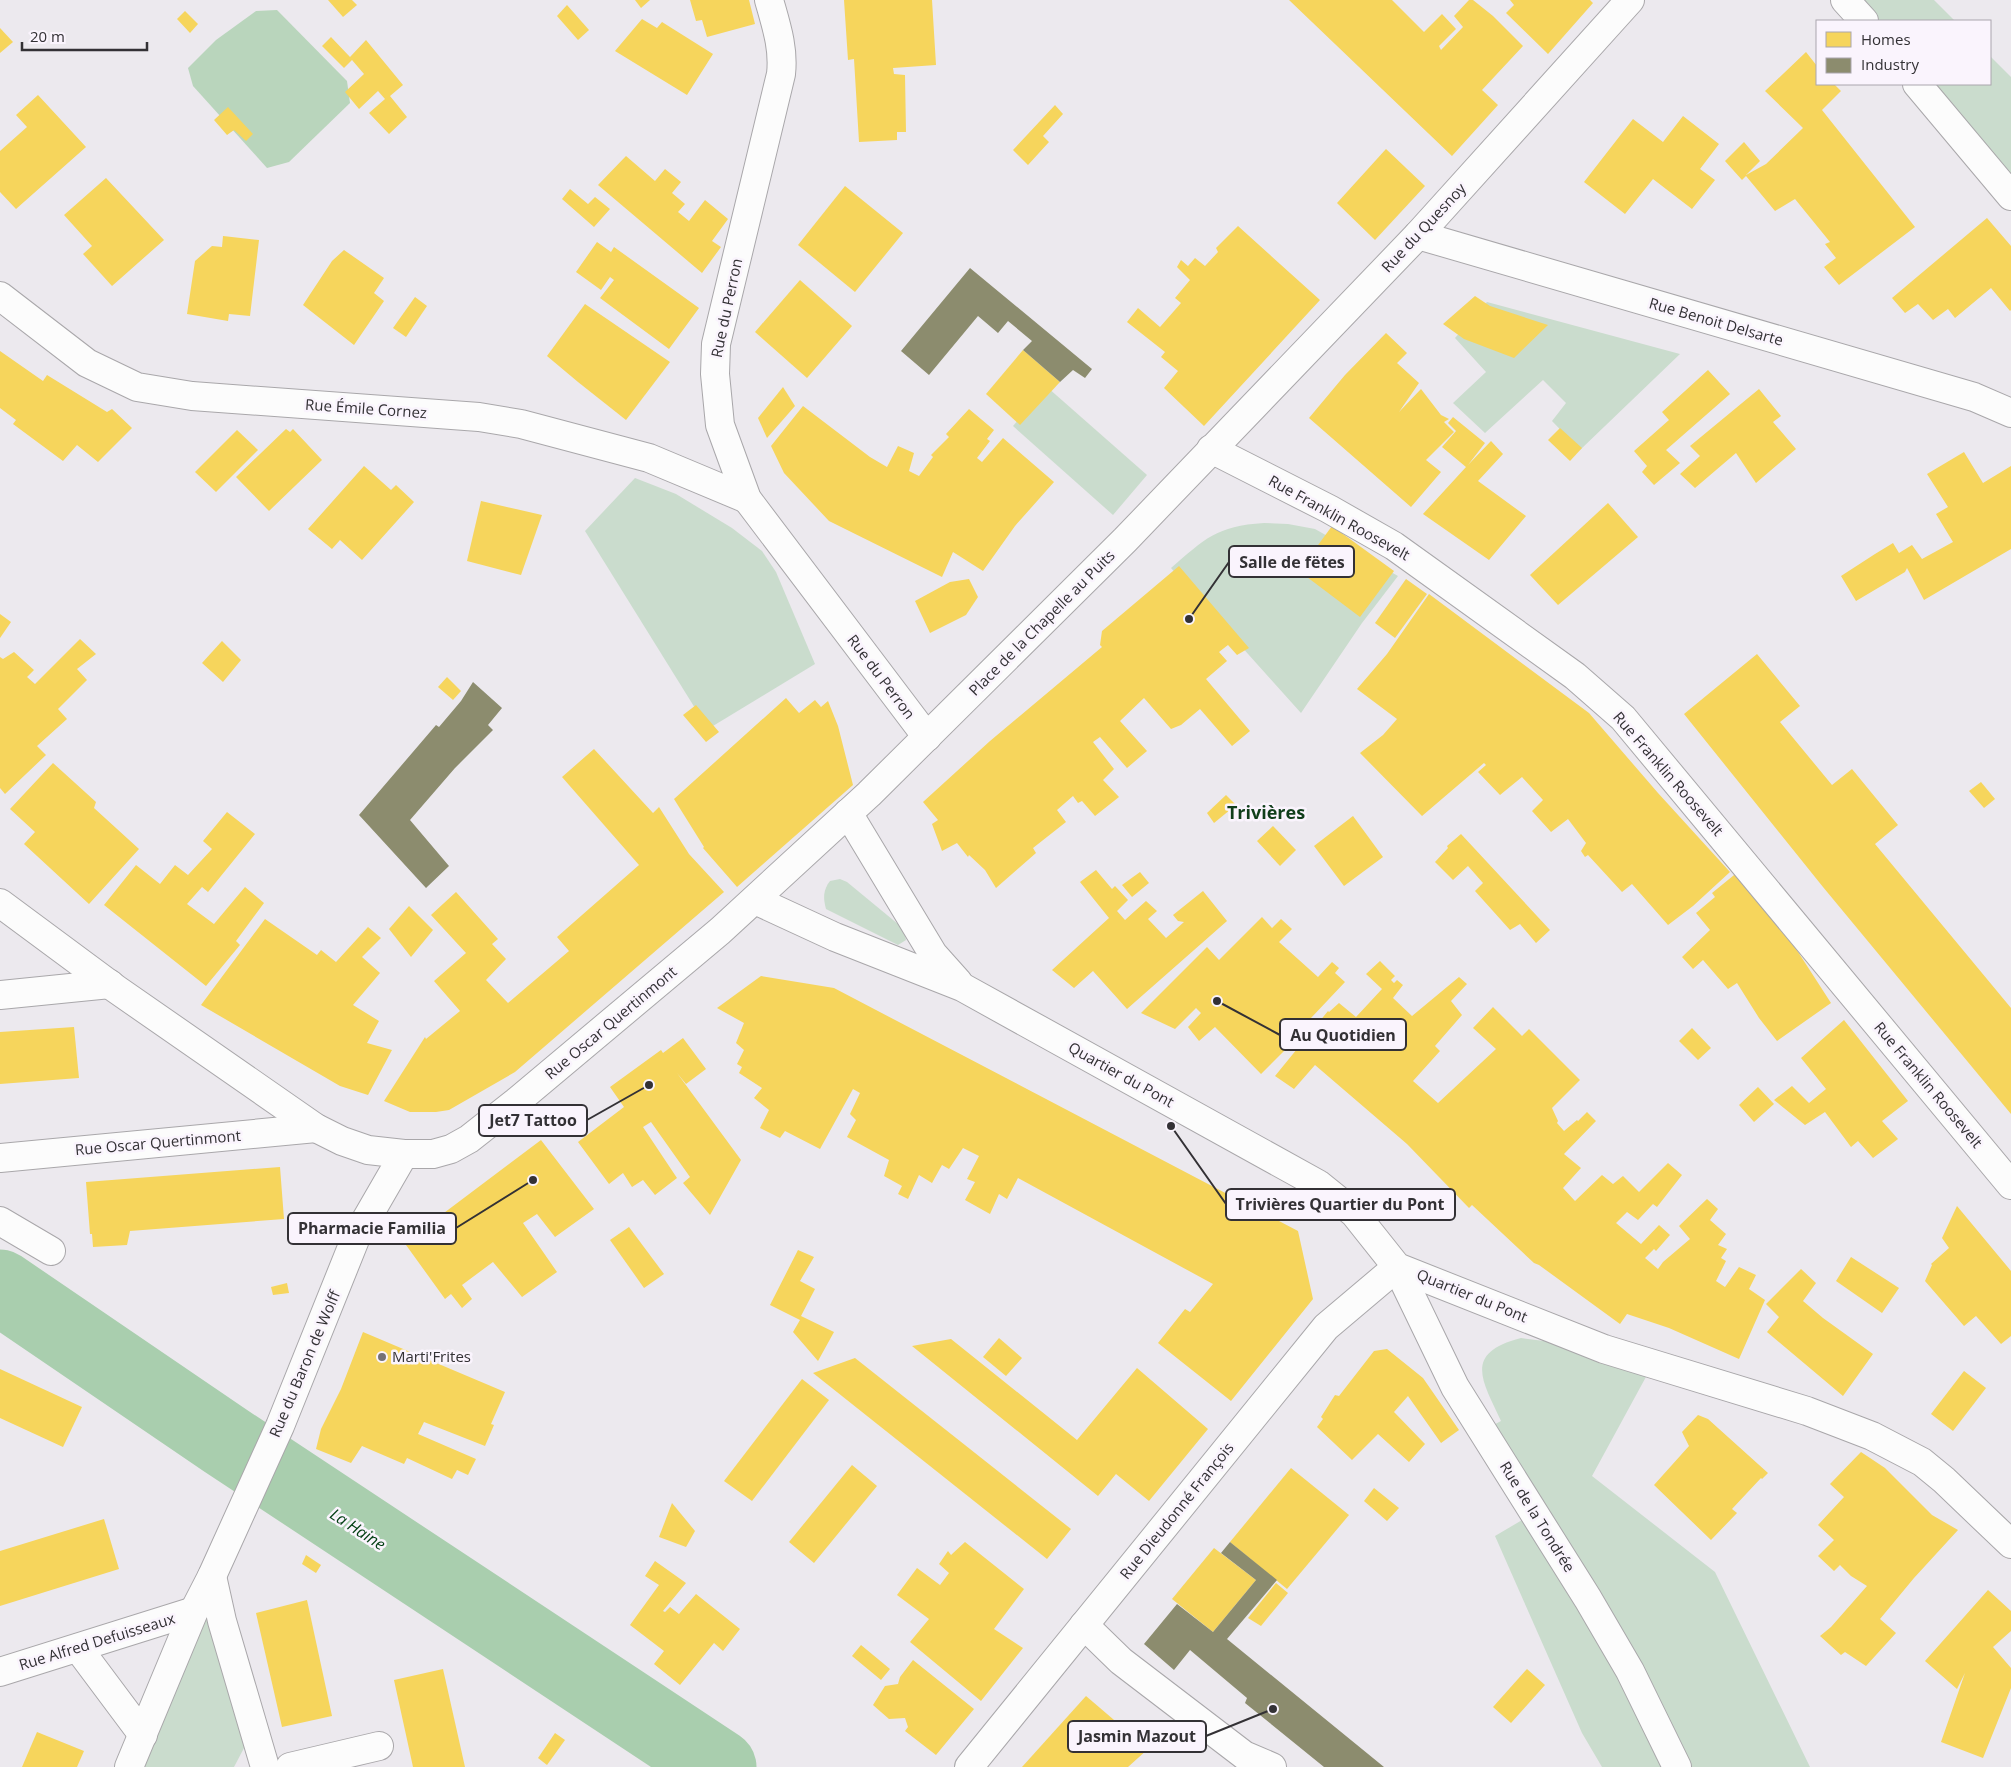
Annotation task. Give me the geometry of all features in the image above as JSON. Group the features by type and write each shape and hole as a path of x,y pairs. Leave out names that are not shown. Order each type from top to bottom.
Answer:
{"street":[{"name":"Rue du Perron","path":"770,0 781,44 781,74 716,344 715,374 720,425 747,499 927,737"},
{"name":"Rue du Quesnoy","path":"1211,449 1418,236 1630,0"},
{"path":"1845,0 1863,20"},
{"path":"1918,85 2011,196"},
{"name":"Rue Benoit Delsarte","path":"1418,236 1974,397 2011,413"},
{"name":"Rue Émile Cornez","path":"0,296 87,363 137,387 192,396 479,417 522,424 649,458 747,499"},
{"name":"Place de la Chapelle au Puits","path":"869,794 1125,540 1211,449"},
{"name":"Rue Franklin Roosevelt","path":"1211,449 1329,509 1394,546 1575,676 1623,718 2011,1185"},
{"name":"Rue Oscar Quertinmont","path":"0,904 110,984 316,1128 342,1141 368,1150 404,1154 433,1154 451,1149 469,1139 596,1037 756,900 869,794"},
{"path":"848,813 933,954 962,987"},
{"path":"756,900 835,937 962,987"},
{"path":"0,995 110,984"},
{"name":"Quartier du Pont","path":"962,987 1318,1184 1354,1213 1398,1267 1604,1349 1807,1411 1872,1436 1922,1462 2011,1544"},
{"name":"Rue Oscar Quertinmont","path":"0,1158 316,1128"},
{"name":"Rue du Baron de Wolff","path":"129,1767 194,1611 212,1576 280,1426 356,1237 404,1154"},
{"path":"0,1221 51,1251"},
{"name":"Rue Dieudonné François","path":"969,1767 1326,1327 1398,1267"},
{"name":"Rue de la Tondrée","path":"1398,1267 1455,1387 1588,1599 1630,1671 1677,1767"},
{"path":"212,1576 222,1621 265,1767"},
{"name":"Rue Alfred Defuisseaux","path":"0,1672 194,1611"},
{"path":"1084,1625 1121,1661 1236,1749 1244,1755 1272,1767"},
{"path":"78,1648 143,1735"},
{"path":"290,1767 378,1746"}],"green space":[{"path":"1850,0 1934,0 1954,20 1863,20"},
{"path":"277,10 347,81 350,103 289,162 267,168 193,86 188,68 216,40 256,11"},
{"path":"1991,57 2011,77 2011,196 1917,85 1991,85"},
{"path":"1487,302 1680,354 1580,450 1552,421 1566,403 1543,380 1485,433 1453,403 1486,372 1455,338"},
{"path":"1047,387 1147,475 1113,515 1013,426"},
{"path":"635,478 676,494 732,528 762,551 776,572 815,664 708,729 585,531"},
{"path":"1264,523 1288,524 1315,529 1398,576 1362,623 1301,713 1171,568 1193,549 1222,531 1234,527"},
{"path":"840,879 847,882 904,929 906,940 898,945 826,909 824,898 826,888 830,881"},
{"path":"1521,1338 1544,1341 1591,1353 1653,1364 1592,1476 1715,1572 1810,1767 1602,1767 1582,1733 1495,1536 1534,1513 1482,1431 1501,1421 1484,1381 1482,1370 1484,1360 1491,1352 1503,1344"},
{"path":"194,1611 222,1621 254,1729 234,1767 129,1767"}],"building: Homes":[{"path":"328,0 352,0 357,5 343,17"},
{"path":"635,0 650,0 641,8"},
{"path":"690,0 749,0 755,24 707,37 702,20 696,21"},
{"path":"844,0 932,0 936,65 893,68 894,74 905,75 906,132 897,132 897,140 859,142 854,59 848,60"},
{"path":"1289,0 1392,0 1424,32 1442,14 1456,29 1439,46 1441,50 1463,27 1454,16 1469,0 1473,0 1493,16 1523,46 1482,90 1498,105 1452,156"},
{"path":"1510,0 1590,0 1593,3 1548,54 1506,13 1514,5"},
{"path":"567,5 589,30 578,40 557,16"},
{"path":"185,11 198,24 190,33 177,19"},
{"path":"642,19 657,28 662,22 713,54 687,95 615,51"},
{"path":"0,28 13,42 0,53"},
{"path":"331,37 350,57 366,40 403,85 390,96 407,117 389,134 369,113 385,99 378,91 359,109 345,92 364,74 352,60 344,68 322,46"},
{"path":"1806,52 1816,65 1816,85 1835,85 1841,91 1822,110 1915,227 1839,285 1824,267 1836,258 1825,244 1830,242 1795,199 1775,211 1746,176 1742,180 1725,161 1744,142 1760,161 1746,175 1766,164 1803,128 1765,91"},
{"path":"38,95 86,147 16,209 0,192 0,151 27,127 16,115"},
{"path":"1055,105 1063,114 1043,136 1049,142 1028,165 1013,150"},
{"path":"228,107 253,134 246,141 234,130 227,135 214,120"},
{"path":"1683,116 1719,144 1700,169 1715,180 1692,209 1653,179 1625,214 1584,182 1633,119 1663,142"},
{"path":"1386,149 1425,186 1375,240 1337,203"},
{"path":"626,156 655,181 665,169 681,182 672,193 685,204 678,212 689,221 705,200 728,219 712,241 721,247 702,273 598,185"},
{"path":"106,178 164,240 112,286 83,254 92,246 64,215"},
{"path":"845,186 903,233 855,292 798,245"},
{"path":"570,189 588,204 595,197 610,209 594,227 562,199"},
{"path":"1987,218 2011,246 2011,310 1991,288 1955,318 1948,309 1933,320 1918,304 1905,313 1892,298"},
{"path":"1238,226 1320,300 1204,426 1164,388 1178,371 1161,357 1165,352 1127,322 1138,308 1160,327 1181,303 1175,298 1190,280 1177,267 1181,260 1188,266 1195,258 1205,266 1218,252 1216,248"},
{"path":"223,236 259,240 250,316 229,314 228,321 187,314 195,261 212,246 222,247"},
{"path":"597,242 611,252 614,247 699,308 669,349 600,298 614,280 610,277 601,290 576,272"},
{"path":"344,250 384,278 374,293 384,301 354,345 303,305 332,261"},
{"path":"800,280 852,326 807,378 755,332"},
{"path":"1475,296 1490,306 1548,325 1514,358 1464,339 1443,324"},
{"path":"415,297 427,306 406,337 393,328"},
{"path":"585,304 670,362 626,420 547,356"},
{"path":"1386,333 1407,353 1397,363 1419,383 1399,412 1421,389 1441,415 1449,419 1444,422 1454,432 1426,460 1441,472 1411,507 1309,418 1345,375"},
{"path":"1023,350 1060,382 1020,425 986,394"},
{"path":"0,351 43,381 47,375 107,412 112,409 132,428 98,462 77,445 63,461 13,424 16,420 0,408"},
{"path":"1708,370 1730,394 1666,450 1680,463 1654,485 1642,472 1647,466 1634,451 1669,420 1662,412"},
{"path":"783,387 795,406 767,438 758,418"},
{"path":"1759,389 1781,416 1773,422 1796,449 1756,483 1736,453 1695,488 1680,474 1700,456 1690,446"},
{"path":"803,406 870,457 887,467 898,446 914,453 909,471 919,476 933,457 931,455 949,437 946,434 969,409 994,430 987,439 990,441 977,458 982,462 1003,438 1054,482 1015,526 983,571 953,552 942,577 829,521 784,473 771,446"},
{"path":"1453,417 1485,443 1468,465 1491,441 1503,454 1478,481 1526,516 1489,560 1423,514 1466,467 1442,447 1456,431 1448,423"},
{"path":"1560,428 1582,448 1570,461 1548,440"},
{"path":"286,429 290,432 293,429 322,460 269,511 236,477"},
{"path":"237,430 258,450 216,492 195,472"},
{"path":"1964,452 1983,483 2011,466 2011,549 1924,600 1907,568 1905,572 1856,601 1841,576 1893,543 1899,553 1912,545 1922,559 1953,542 1936,514 1948,507 1927,474"},
{"path":"364,466 391,490 396,485 414,502 362,560 340,540 332,549 308,529"},
{"path":"481,501 542,515 521,575 467,561"},
{"path":"1608,503 1638,537 1558,605 1530,575"},
{"path":"1332,526 1394,571 1360,617 1299,571"},
{"path":"1179,566 1249,648 1237,655 1228,645 1219,652 1227,661 1206,679 1250,731 1232,746 1200,709 1181,725 1171,729 1144,698 1120,721 1147,751 1127,768 1100,737 1093,742 1114,769 1103,780 1119,797 1095,816 1082,801 1078,803 1073,796 1057,810 1066,822 1033,848 1036,853 996,888 985,870 969,855 968,857 957,843 942,851 932,824 938,820 923,802 990,741 1102,647 1100,645 1102,631"},
{"path":"969,579 978,597 966,615 930,633 915,601 950,582"},
{"path":"1406,579 1427,594 1395,638 1375,623"},
{"path":"1429,594 1589,713 1730,872 1693,906 1668,925 1632,884 1622,892 1588,855 1585,857 1581,851 1586,843 1568,819 1551,832 1532,811 1543,800 1522,777 1500,795 1478,772 1486,765 1484,763 1422,816 1360,753 1383,735 1397,719 1357,689 1387,654"},
{"path":"0,614 11,622 0,638"},
{"path":"80,639 96,654 77,669 87,680 58,709 67,719 37,746 46,755 5,794 0,788 0,657 3,659 14,652 34,670 27,677 35,684"},
{"path":"222,641 241,660 223,682 202,663"},
{"path":"1757,654 1800,706 1780,722 1832,785 1852,769 1898,825 1875,844 2011,1008 2011,1114 1823,887 1684,714"},
{"path":"447,677 461,691 453,700 438,687"},
{"path":"786,698 799,713 815,700 821,707 828,701 838,726 853,785 737,887 703,848 674,799"},
{"path":"696,705 719,732 706,742 683,715"},
{"path":"594,749 653,813 659,807 689,854 724,892 515,1072 449,1110 410,1112 384,1101 425,1037 426,1039 460,1011 434,981 466,953 431,915 456,892 498,939 492,944 506,959 486,980 508,1003 569,951 557,937 639,865 562,777"},
{"path":"53,763 96,802 94,808 139,849 89,904 24,844 35,832 10,809"},
{"path":"1981,782 1995,799 1984,808 1969,791"},
{"path":"1226,795 1236,805 1214,823 1207,813"},
{"path":"227,812 255,834 208,892 202,887 187,904 214,924 245,887 264,903 236,941 240,945 206,986 104,905 136,865 160,884 175,865 188,875 212,849 203,841"},
{"path":"1353,816 1383,857 1344,886 1314,846"},
{"path":"1273,826 1296,850 1280,866 1257,841"},
{"path":"1461,834 1550,930 1536,943 1520,924 1510,930 1475,891 1483,883 1468,866 1453,880 1435,862 1448,848 1447,846"},
{"path":"1096,870 1112,889 1115,886 1128,900 1117,911 1125,920 1146,901 1157,911 1148,919 1166,938 1184,922 1178,921 1173,915 1203,891 1227,921 1127,1009 1093,971 1074,988 1052,970 1109,918 1080,882"},
{"path":"1739,871 1791,941 1831,1003 1777,1041 1759,1018 1737,983 1728,989 1703,960 1693,969 1682,957 1710,930 1696,913 1715,897 1712,893"},
{"path":"1140,872 1149,883 1132,897 1122,885"},
{"path":"409,906 433,930 411,957 389,929"},
{"path":"1262,917 1272,928 1281,919 1292,929 1279,942 1318,977 1332,962 1339,968 1335,973 1345,982 1294,1036 1297,1038 1261,1074 1215,1027 1199,1041 1188,1027 1201,1013 1196,1008 1175,1029 1141,1013 1207,947 1219,960"},
{"path":"265,919 317,955 321,950 336,962 368,927 381,938 362,957 380,973 353,1005 379,1021 367,1043 392,1050 368,1095 340,1086 201,1005"},
{"path":"1380,961 1395,976 1391,980 1394,983 1397,980 1403,985 1393,998 1412,1016 1459,977 1467,984 1451,1001 1462,1015 1435,1046 1440,1051 1413,1081 1438,1103 1496,1049 1473,1028 1493,1007 1522,1036 1529,1029 1580,1080 1552,1108 1558,1121 1557,1123 1564,1131 1587,1112 1596,1121 1564,1154 1581,1168 1563,1188 1575,1201 1602,1175 1613,1184 1623,1176 1639,1192 1668,1163 1682,1175 1657,1207 1653,1204 1638,1220 1627,1212 1616,1223 1641,1244 1659,1225 1670,1235 1656,1251 1654,1249 1645,1258 1658,1269 1663,1262 1690,1239 1679,1226 1707,1199 1718,1209 1710,1220 1726,1234 1718,1245 1727,1249 1721,1258 1726,1261 1716,1281 1725,1287 1739,1267 1756,1275 1749,1289 1765,1300 1739,1359 1669,1328 1627,1314 1620,1324 1534,1263 1472,1205 1469,1208 1407,1144 1315,1065 1294,1089 1275,1076 1328,1011 1339,1003 1356,1017 1382,989 1366,974"},
{"path":"761,976 834,988 1298,1231 1313,1299 1231,1401 1158,1343 1185,1309 1190,1312 1213,1284 1018,1178 1007,1199 999,1194 990,1214 965,1200 975,1182 967,1179 979,1156 963,1148 949,1169 942,1165 932,1183 919,1175 908,1199 898,1194 902,1186 884,1176 889,1160 847,1137 856,1120 850,1114 860,1093 853,1089 820,1149 785,1131 780,1138 760,1128 769,1110 754,1098 762,1088 739,1073 742,1067 737,1064 744,1050 736,1043 744,1023 717,1008"},
{"path":"1844,1020 1908,1101 1882,1121 1898,1139 1873,1158 1858,1141 1851,1147 1825,1112 1805,1125 1774,1100 1792,1086 1809,1103 1826,1089 1801,1058"},
{"path":"74,1027 79,1078 0,1084 0,1032"},
{"path":"1692,1028 1711,1048 1698,1060 1679,1041"},
{"path":"683,1038 706,1069 686,1084 677,1073 741,1160 710,1215 683,1183 690,1177 651,1122 643,1127 677,1178 655,1195 643,1180 632,1187 623,1173 609,1184 578,1142 624,1107 610,1087 661,1050 663,1053"},
{"path":"1758,1087 1774,1104 1754,1122 1739,1105"},
{"path":"541,1140 594,1209 555,1237 537,1214 523,1223 557,1272 522,1297 493,1262 462,1285 472,1299 462,1308 451,1294 445,1299 406,1245 420,1231"},
{"path":"280,1167 284,1219 130,1231 127,1245 93,1247 92,1234 90,1234 86,1182"},
{"path":"1957,1206 2011,1271 2011,1336 2001,1344 1976,1316 1964,1326 1925,1281 1931,1264 1949,1248 1942,1238"},
{"path":"629,1227 664,1274 644,1288 610,1240"},
{"path":"798,1250 814,1257 800,1281 815,1289 801,1316 834,1332 818,1361 793,1332 800,1320 770,1305"},
{"path":"1851,1257 1899,1288 1882,1313 1836,1281"},
{"path":"1801,1269 1816,1283 1803,1301 1873,1354 1843,1396 1767,1332 1779,1317 1766,1304"},
{"path":"287,1283 289,1293 273,1295 271,1287"},
{"path":"363,1332 505,1392 491,1424 494,1425 485,1446 424,1422 418,1434 476,1459 468,1475 457,1470 452,1479 407,1458 404,1464 362,1446 351,1463 316,1449 321,1429 341,1389"},
{"path":"999,1338 1022,1358 1006,1376 983,1357"},
{"path":"951,1339 1077,1440 1137,1368 1208,1429 1149,1501 1116,1474 1098,1496 912,1346"},
{"path":"1387,1349 1423,1378 1459,1430 1441,1443 1408,1396 1394,1412 1425,1444 1409,1462 1378,1434 1352,1460 1317,1427 1335,1395 1339,1396 1374,1351"},
{"path":"855,1358 1071,1529 1047,1559 813,1373"},
{"path":"0,1369 82,1407 63,1447 0,1418"},
{"path":"1964,1371 1986,1388 1953,1431 1931,1414"},
{"path":"802,1379 829,1400 752,1501 724,1481"},
{"path":"1698,1415 1708,1419 1768,1473 1732,1509 1737,1513 1711,1540 1654,1485 1689,1446 1682,1432"},
{"path":"1861,1452 1885,1468 1932,1515 1958,1530 1880,1619 1896,1633 1866,1666 1845,1652 1841,1655 1820,1636 1831,1627 1867,1586 1851,1576 1840,1565 1834,1571 1818,1556 1834,1540 1818,1525 1844,1497 1830,1484"},
{"path":"852,1465 877,1486 814,1563 789,1542"},
{"path":"1291,1468 1349,1515 1287,1589 1230,1542"},
{"path":"1374,1488 1399,1508 1387,1521 1364,1501"},
{"path":"672,1503 695,1531 686,1547 659,1537"},
{"path":"104,1519 119,1569 0,1606 0,1551"},
{"path":"965,1542 1024,1589 994,1629 1023,1648 981,1701 910,1642 929,1619 897,1595 917,1568 940,1585 949,1573 939,1564 948,1551 951,1555"},
{"path":"1214,1548 1256,1580 1213,1632 1172,1599"},
{"path":"306,1555 321,1565 316,1573 302,1564"},
{"path":"655,1561 686,1583 663,1611 665,1612 670,1607 679,1614 696,1594 740,1629 723,1651 714,1643 680,1685 654,1664 664,1651 630,1625 659,1585 645,1576"},
{"path":"1276,1583 1288,1593 1261,1626 1248,1618"},
{"path":"1988,1590 2011,1611 2011,1631 1993,1647 2011,1668 2011,1688 1983,1758 1941,1742 1965,1673 1957,1689 1925,1661"},
{"path":"307,1600 332,1716 282,1727 256,1613"},
{"path":"861,1645 890,1669 881,1680 852,1656"},
{"path":"913,1660 974,1709 936,1755 905,1731 908,1727 905,1718 889,1719 873,1705 885,1686 898,1684 900,1677"},
{"path":"443,1669 465,1767 413,1767 394,1680"},
{"path":"1527,1669 1545,1685 1511,1723 1493,1707"},
{"path":"1086,1696 1148,1749 1128,1767 1022,1767"},
{"path":"37,1732 84,1751 77,1767 22,1767"},
{"path":"555,1733 565,1740 547,1765 538,1758"}],"building: Industry":[{"path":"970,268 1092,369 1085,378 1073,370 1060,382 1023,350 1032,341 1008,321 998,333 978,316 929,375 901,351"},
{"path":"473,682 502,708 488,725 493,730 455,768 410,820 449,866 426,888 359,815 436,725 439,727 461,701"},
{"path":"1230,1542 1277,1580 1227,1639 1384,1767 1324,1767 1245,1703 1247,1698 1190,1650 1174,1670 1144,1644 1177,1604 1213,1632 1256,1580 1221,1553"}],"waterway":[{"name":"La Haine","path":"0,1287 226,1441 719,1767"}],"place":[{"name":"Salle de fëtes","path":"1189,619"},
{"name":"Au Quotidien","path":"1217,1001"},
{"name":"Jet7 Tattoo","path":"649,1085"},
{"name":"Trivières Quartier du Pont","path":"1171,1126"},
{"name":"Pharmacie Familia","path":"533,1180"},
{"name":"Marti'Frites","path":"382,1357"},
{"name":"Jasmin Mazout","path":"1273,1709"}],"district":[{"name":"Trivières","path":"1266,813"}]}
